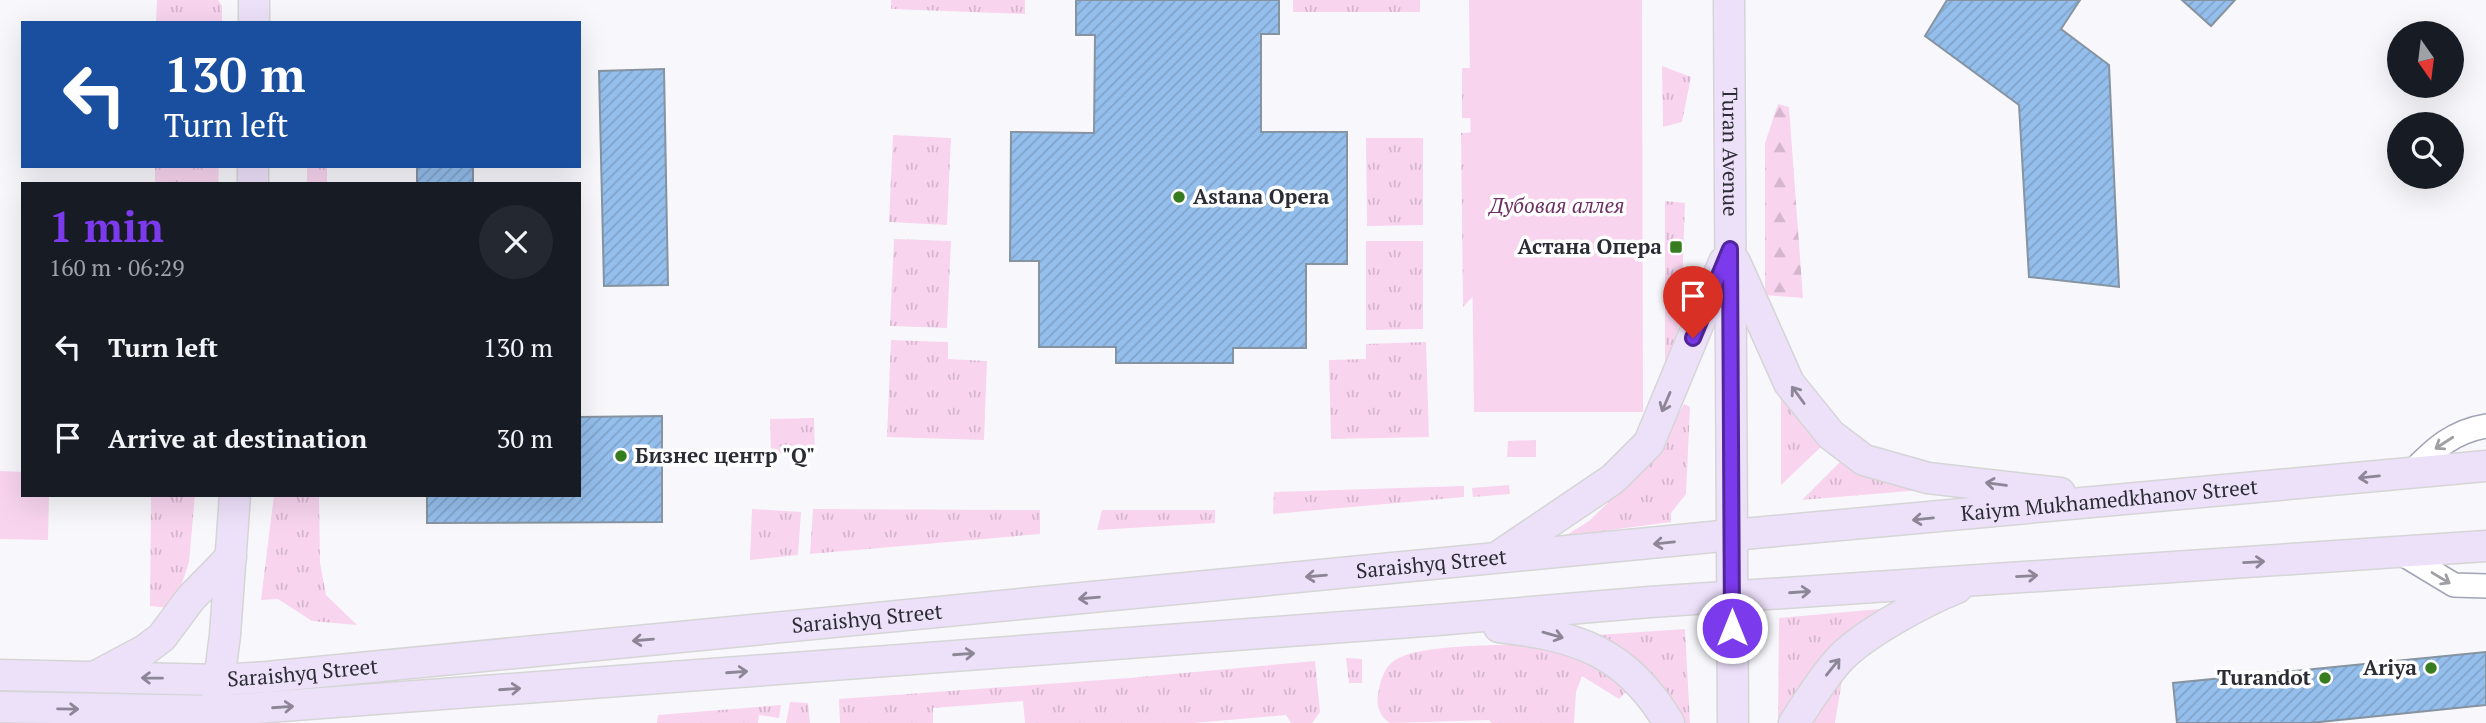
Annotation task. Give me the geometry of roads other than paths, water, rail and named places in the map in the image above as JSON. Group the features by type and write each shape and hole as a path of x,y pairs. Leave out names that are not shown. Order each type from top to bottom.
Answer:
{"main road":[{"path":"254,0 254,21"},
{"name":"Turan Avenue","path":"1729,0 1733,723"},
{"path":"1730,249 1789,383 1830,435 1864,460 1928,478 1972,481 2112,500"},
{"path":"1494,559 1613,480 1649,443 1730,249"},
{"name":"Kaiym Mukhamedkhanov Street","path":"1732,536 2486,466"},
{"path":"214,717 220,680 235,497"},
{"name":"Saraishyq Street","path":"0,675 220,680 1732,536"},
{"path":"1732,597 1978,579 2401,554 2486,546"},
{"path":"94,677 145,650 162,637 191,598 231,557"},
{"path":"1794,723 1840,659 1870,636 1927,600 1978,579"},
{"name":"Saraishyq Street","path":"0,707 214,717 1732,597"},
{"path":"1437,620 1545,632 1587,646 1620,665 1643,685 1669,723"}],"street":[{"path":"2411,473 2444,441 2486,426"},
{"path":"2401,554 2454,585 2486,586"}],"place":[{"name":"Astana Opera","path":"1179,197"},
{"name":"Астана Опера","path":"1676,247"},
{"name":"Бизнес центр \"Q\"","path":"621,456"},
{"name":"Ariya","path":"2431,668"},
{"name":"Turandot","path":"2325,678"}],"park label":[{"name":"Дубовая аллея","path":"1557,206"}]}
